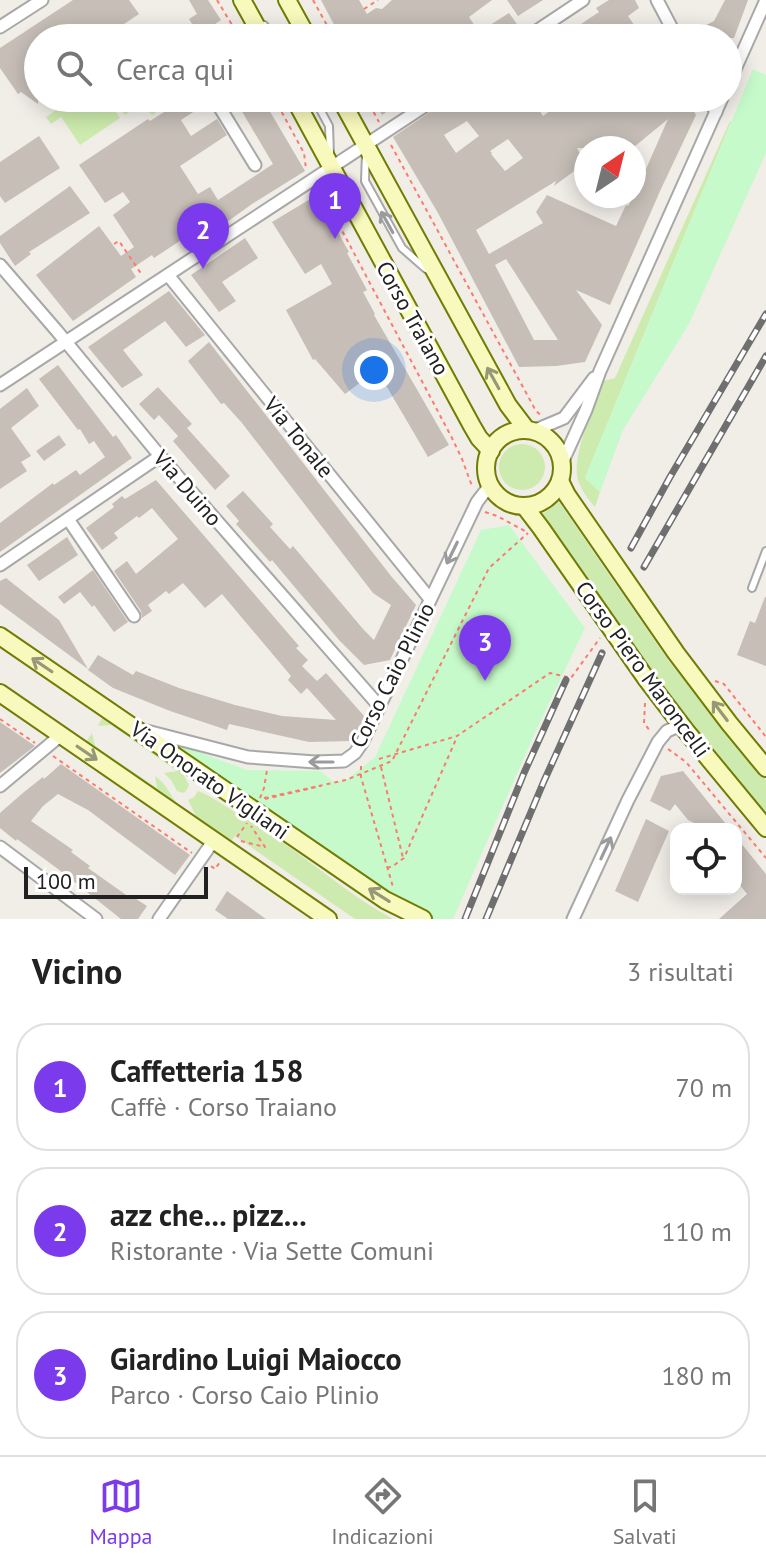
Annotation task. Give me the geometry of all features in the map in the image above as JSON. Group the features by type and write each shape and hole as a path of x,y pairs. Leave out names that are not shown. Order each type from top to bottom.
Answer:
{"main road":[{"path":"243,0 256,24"},
{"path":"287,0 300,24"},
{"name":"Corso Traiano","path":"301,112 472,426 491,451"},
{"name":"Corso Traiano","path":"348,112 508,405 530,430"},
{"path":"530,430 555,445 562,463 560,481 542,502 516,506 497,494 486,477 485,468 496,444 508,434 530,430"},
{"name":"Corso Piero Maroncelli","path":"560,481 676,653 766,768"},
{"name":"Corso Piero Maroncelli","path":"525,507 647,680 766,828"},
{"name":"Via Onorato Vigliani","path":"0,636 385,900 423,919"},
{"path":"0,693 226,843 328,919"}],"street":[{"path":"0,27 42,0"},
{"path":"547,24 583,0"},
{"path":"657,0 670,24"},
{"path":"742,54 766,0"},
{"path":"223,112 255,165"},
{"path":"0,385 416,112"},
{"path":"562,463 716,112"},
{"name":"Via Duino","path":"0,265 160,456 380,707"},
{"name":"Via Tonale","path":"168,275 430,599"},
{"path":"530,430 564,418 600,371"},
{"path":"0,565 160,456"},
{"name":"Corso Caio Plinio","path":"137,729 248,757 344,761 362,743 477,502 490,485"},
{"path":"68,519 134,616"},
{"path":"573,919 658,742 667,731 681,725"},
{"path":"0,786 61,735"},
{"path":"159,919 201,859 226,843"},
{"path":"0,847 96,919"}],"lane":[{"path":"243,0 263,24"},
{"path":"277,0 297,24"},
{"path":"322,112 329,126 331,168"},
{"path":"752,588 766,551"}],"path":[{"path":"217,0 232,24"},
{"path":"313,0 326,24"},
{"path":"364,9 378,0"},
{"path":"282,112 304,153 306,171 302,176"},
{"path":"373,112 381,127"},
{"path":"391,145 536,411 544,418 549,417"},
{"path":"312,192 319,188 322,193 452,438 470,479"},
{"path":"114,244 119,241 150,287"},
{"path":"0,719 215,869 226,843 265,796 346,780 392,761 489,568 528,533 480,510"},
{"path":"379,759 457,736 550,673 571,678 601,637"},
{"path":"710,679 724,684 766,737"},
{"path":"387,868 404,858 457,736"},
{"path":"361,765 361,775 393,888"},
{"path":"380,766 404,858"},
{"path":"226,843 265,847 254,810"}],"green space":[{"path":"753,69 766,75 766,153 689,324 623,430 600,492 585,478 735,112 742,112 742,96"},
{"path":"53,112 116,112 120,118 80,145 61,117 51,124 46,117"},
{"path":"730,121 585,478 600,492 595,507 578,480 578,457 585,430 604,381 615,378"},
{"path":"522,444 538,451 545,467 538,483 522,490 506,483 499,467 506,451"},
{"path":"559,502 668,660 766,780 766,815 685,717 541,515"},
{"path":"509,525 585,628 453,919 423,919 137,729 247,770 320,771 334,782 346,780 375,757 481,530"},
{"path":"105,713 181,770 189,785 186,791 177,791 164,773 177,771 111,725 98,726"},
{"path":"92,733 95,746 157,788 155,776 159,779 179,807 84,745"},
{"path":"198,791 261,828 393,919 355,919 235,836 231,841 196,816 188,800"}],"building":[{"path":"73,0 129,0 139,14 124,24 36,24"},
{"path":"189,0 208,0 221,20 215,24 192,24 189,19 197,14"},
{"path":"321,0 359,0 367,14 376,8 382,9 392,0 492,0 469,17 474,24 334,24"},
{"path":"507,0 543,0 518,16"},
{"path":"609,0 635,0 639,8 628,16 633,24 581,24 599,12 596,8"},
{"path":"725,0 748,0 739,24 708,24 714,21"},
{"path":"509,13 517,24 492,24"},
{"path":"24,32 24,94 18,94 0,68 0,48"},
{"path":"164,112 193,112 181,120 191,136 217,119 227,135 180,166 198,194 210,187 218,200 273,164 242,112 270,112 305,171 227,222 225,220 217,226 213,219 154,258 152,255 131,269 136,277 73,321 36,275 99,226 121,256 134,247 113,215 130,202 123,192 105,203 79,165 148,119 150,121"},
{"path":"430,112 540,112 543,116 548,112 694,112 696,115 610,305 576,290 602,325 585,362 519,367 438,213 393,137","holes":["467,121 479,136 456,153 444,135","508,139 523,158 505,171 490,151","506,259 558,340 534,340 495,265"]},
{"path":"39,136 60,168 5,203 0,196 0,162"},
{"path":"70,186 90,213 29,252 31,254 15,266 0,243 0,236"},
{"path":"317,195 349,252 367,290 363,292 374,315 449,445 428,457 377,370 345,394 313,360 286,310 332,284 321,264 305,274 272,222"},
{"path":"245,238 258,258 222,282 236,301 219,312 191,275"},
{"path":"169,291 205,335 186,347 165,321 123,350 143,375 122,388 88,347"},
{"path":"209,342 416,605 390,660 364,665 272,560 270,562 236,524 239,521 226,506 243,491 273,524 270,527 290,549 293,546 374,640 391,605 373,593 242,423 224,403 221,404 188,361"},
{"path":"58,365 132,458 0,552 0,523 53,483 76,470 80,475 105,457 94,441 89,444 39,379"},
{"path":"158,387 192,424 187,428 230,476 215,490 173,441 178,436 159,415 154,420 139,404"},
{"path":"27,388 39,406 11,428 31,456 21,462 27,471 0,489 0,409"},
{"path":"59,435 66,445 44,461 36,451"},
{"path":"156,480 299,646 296,648 308,660 302,666 317,681 326,673 365,717 353,741 309,742 229,724 227,730 113,688 88,670 98,655 133,675 136,671 235,705 282,716 336,720 307,688 301,694 288,680 291,676 222,594 205,608 183,583 148,605 152,611 142,618 141,611 114,571 127,561 136,574 178,539 152,508 114,533 118,538 102,550 86,528 114,507 112,504 122,496 125,499"},
{"path":"67,537 78,555 39,581 27,565"},
{"path":"93,570 128,622 114,632 80,592 64,604 58,597"},
{"path":"6,578 59,620 88,669 0,604 0,581"},
{"path":"765,597 766,666 737,655 750,621 755,623"},
{"path":"0,722 35,746 0,773"},
{"path":"61,764 190,855 175,875 88,810 58,794 43,806 31,821 73,850 71,852 90,866 88,868 147,906 138,919 121,919 0,828 0,813"},
{"path":"683,771 725,823 694,823 675,804 670,811 650,801 661,776"},
{"path":"646,819 669,831 638,902 615,891"},
{"path":"742,844 766,874 766,919 719,919 747,894 742,888"},
{"path":"227,891 266,919 228,919 215,910"}],"railway":[{"path":"631,548 766,314"},
{"path":"644,567 766,356"},
{"path":"486,919 602,653"},
{"path":"465,919 524,773 566,680"}],"place":[{"name":"Caffetteria 158","path":"335,239"},
{"name":"azz che... pizz...","path":"203,269"},
{"name":"Giardino Luigi Maiocco","path":"485,681"}]}
